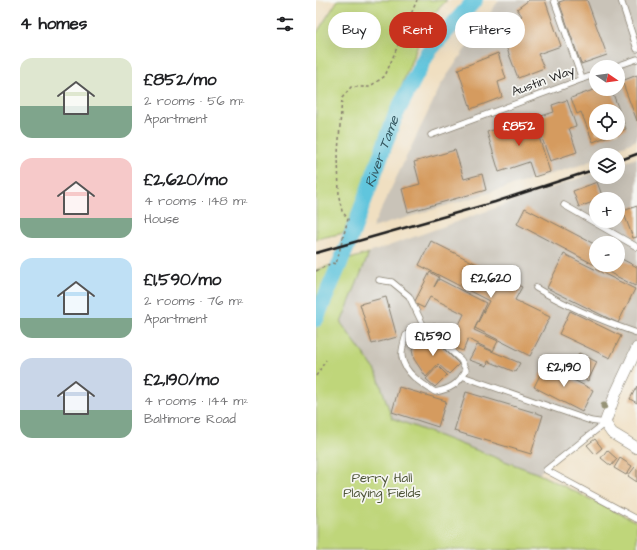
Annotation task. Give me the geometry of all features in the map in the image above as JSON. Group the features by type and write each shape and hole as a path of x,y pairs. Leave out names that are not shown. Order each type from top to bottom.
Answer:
{"street":[{"path":"637,348 615,395 605,423 612,433 637,448"}],"lane":[{"path":"554,0 582,79"},
{"path":"621,0 637,50"},
{"path":"625,63 637,59"},
{"name":"Austin Way","path":"431,135 589,76"},
{"path":"564,205 589,218"},
{"path":"608,228 637,247"},
{"path":"379,280 392,282 409,296 424,327"},
{"path":"536,288 559,301 605,322 637,333"},
{"path":"424,327 434,328 444,336 448,348 461,360 466,370 462,376 449,389 435,392 419,382 408,369 402,358 402,348 406,335 424,327"},
{"path":"462,376 592,421 605,423"},
{"path":"605,423 546,470 637,519"}],"path":[{"path":"316,271 332,263 336,264 348,219 342,211 339,197 338,153 342,98 350,87 369,87 385,76 417,0"},
{"path":"316,376 326,360"}],"shaded area":[{"path":"499,0 637,0 637,140 619,148 589,148 589,162 584,164 372,228 442,83 466,48 525,48 525,12 491,12"},
{"path":"637,158 637,340 597,426 559,452 539,474 392,418 376,371 341,323 369,253 589,174 589,184 625,184 625,162"}],"green space":[{"path":"338,0 447,0 436,12 389,12 389,48 416,48 344,233 316,239 316,34 328,15 328,48 381,48 381,12 330,12"},
{"name":"Perry Hall Playing Fields","path":"369,253 341,323 376,371 392,418 539,474 637,522 637,550 316,550 316,270"}],"building":[{"path":"529,0 545,0 561,46 538,54 544,68 518,78 507,48 525,48 525,12 519,12 517,9"},
{"path":"565,0 587,0 607,55 581,64 559,2"},
{"path":"498,53 506,79 498,82 502,97 471,109 458,69"},
{"path":"637,75 637,121 625,89 625,80"},
{"path":"589,92 589,96 614,96 617,104 589,104 589,132 581,112 577,114 571,98"},
{"path":"567,100 576,126 569,128 577,152 550,161 535,118 554,112 552,105"},
{"path":"533,118 550,172 534,177 529,162 499,172 487,132"},
{"path":"455,150 464,179 482,174 486,190 408,212 402,189 420,184 414,162"},
{"path":"592,184 598,184 601,192 589,192 589,203 579,207 573,191"},
{"path":"637,206 637,237 633,238 625,216 625,210"},
{"path":"525,208 589,241 589,262 517,224"},
{"path":"431,241 522,287 515,300 550,317 530,356 475,328 489,301 419,265"},
{"path":"564,254 589,266 589,272 601,272 635,289 618,323 547,288"},
{"path":"625,261 637,267 637,283 635,286 608,272 625,272"},
{"path":"430,272 439,277 434,287 439,279 486,303 474,330 498,341 493,351 468,339 463,351 449,346 464,314 430,297 424,308 414,303"},
{"path":"386,297 397,337 372,344 360,304"},
{"path":"570,311 621,336 610,358 559,334"},
{"path":"426,336 433,338 459,364 449,374 438,364 426,377 414,359 412,350"},
{"path":"477,345 520,363 515,372 488,361 487,366 469,360"},
{"path":"579,353 597,362 588,381 570,371"},
{"path":"545,365 593,390 582,412 534,387"},
{"path":"438,366 447,375 435,387 426,379"},
{"path":"637,386 637,403 630,399"},
{"path":"399,387 446,401 438,427 392,412"},
{"path":"466,392 543,415 531,454 454,431"},
{"path":"595,439 602,448 595,454 587,445"},
{"path":"607,450 617,459 611,466 601,458"},
{"path":"620,458 632,466 626,475 614,468"},
{"path":"635,467 637,469 637,482 628,476"}],"waterway":[{"name":"River Tame","path":"316,319 349,242 396,114 428,52 475,0"}],"railway":[{"path":"625,158 637,154"},
{"path":"316,253 495,202 589,171"}]}
